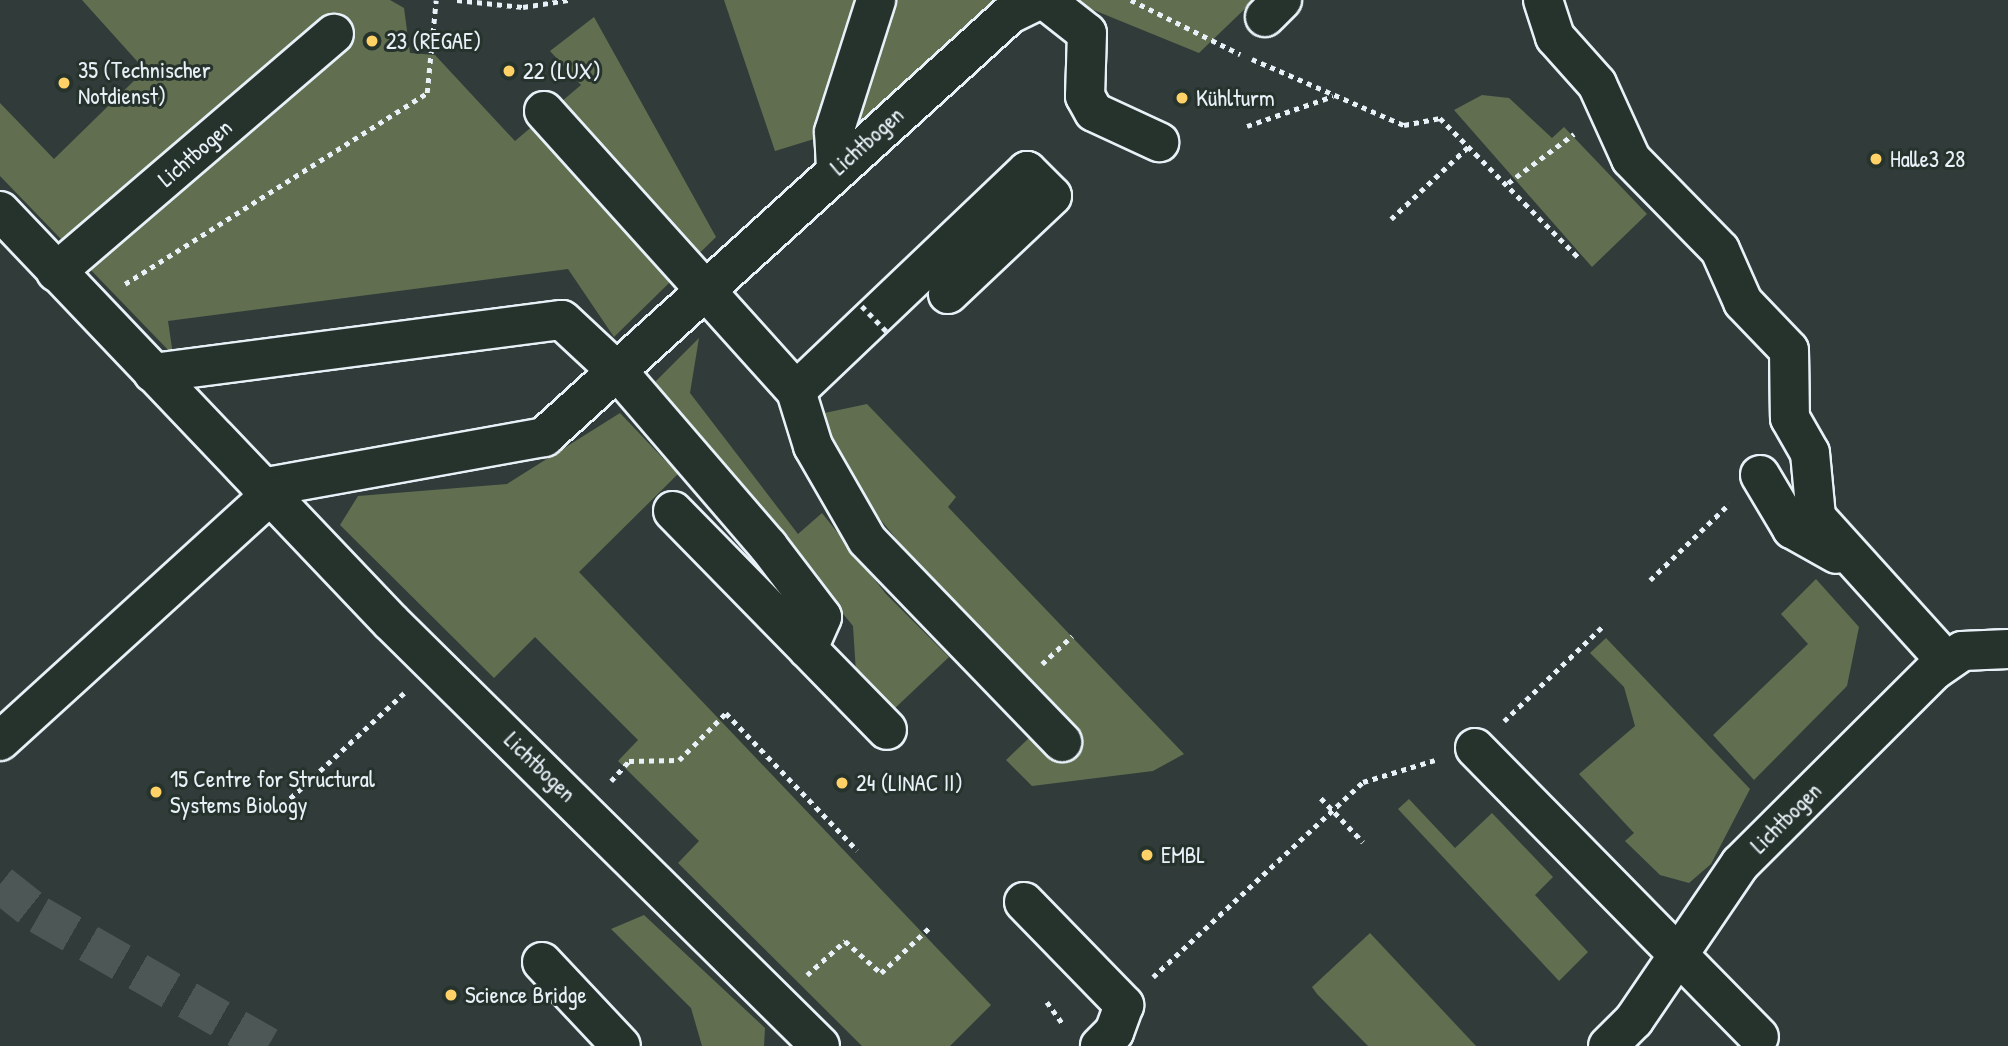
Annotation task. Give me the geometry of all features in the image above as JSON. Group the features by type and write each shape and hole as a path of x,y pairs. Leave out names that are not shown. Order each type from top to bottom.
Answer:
{"lane":[{"path":"836,168 834,132 876,0"},
{"name":"Lichtbogen","path":"265,492 544,437 620,374 836,168 1010,15 1039,0"},
{"path":"1045,0 1087,33 1085,96 1094,112 1158,142"},
{"path":"1543,0 1555,37 1597,84 1631,159 1720,250 1743,302 1788,350 1790,418 1810,453 1813,508 1860,568 1945,660"},
{"name":"Lichtbogen","path":"56,272 334,34"},
{"path":"544,111 703,295 796,391 813,446 867,540 1062,742"},
{"path":"796,391 1027,171 1052,196 948,295"},
{"name":"Lichtbogen","path":"0,211 265,492 820,1046"},
{"path":"153,373 562,320 620,374 822,617 808,649"},
{"path":"1760,475 1792,529 1860,568"},
{"path":"0,741 265,492"},
{"path":"673,511 887,730"},
{"name":"Lichtbogen","path":"1608,1046 1634,1020 1740,864 1945,660 1981,646 2008,649"},
{"path":"1475,748 1759,1037"},
{"path":"1024,902 1124,1005 1114,1032 1084,1038"},
{"path":"542,962 621,1046"}],"path":[{"path":"90,307 427,93 436,0"},
{"path":"457,0 523,7 569,0"},
{"path":"1131,0 1334,96 1404,125 1440,118 1508,183 1581,260"},
{"path":"1247,126 1334,96"},
{"path":"1508,183 1562,138"},
{"path":"1391,219 1469,146"},
{"path":"862,306 886,331"},
{"path":"1650,580 1760,475"},
{"path":"1124,1005 1363,782 1475,748 1602,626"},
{"path":"284,805 435,664"},
{"path":"629,761 679,760 726,713 857,850"},
{"path":"1321,798 1363,842"},
{"path":"803,979 845,941 881,973 931,926"},
{"path":"1047,1002 1084,1038"}],"green space":[{"path":"82,0 390,0 404,8 410,53 435,55 515,141 581,85 550,51 594,17 716,237 614,337 568,269 168,321 173,355 0,176 0,103 54,159 145,70"},
{"path":"724,0 1005,0 863,124 775,151"},
{"path":"1069,0 1254,0 1199,53"},
{"path":"1482,95 1509,98 1552,138 1564,127 1647,214 1592,267 1454,110"},
{"path":"699,338 690,393 798,534 822,513 886,594 949,657 893,710 856,673 853,626 654,383"},
{"path":"867,404 956,497 948,507 1184,754 1153,771 1032,786 1006,760 1057,711 916,563 849,481 815,415"},
{"path":"620,413 678,474 579,572 991,1005 950,1046 862,1046 678,863 699,841 618,761 638,740 535,637 494,678 340,525 358,496 507,484"},
{"path":"1816,579 1859,627 1847,686 1754,780 1713,735 1808,644 1781,614"},
{"path":"1606,638 1750,789 1711,864 1689,883 1660,875 1625,841 1634,833 1579,774 1635,726 1624,687 1590,653"},
{"path":"1409,799 1455,848 1492,813 1553,877 1535,895 1588,952 1559,981 1398,809"},
{"path":"644,915 765,1028 764,1046 702,1046 691,1008 611,929"},
{"path":"1370,933 1476,1046 1368,1046 1317,994 1312,987"}],"tunnel":[{"path":"0,884 39,915 268,1046"}],"place":[{"name":"23 (REGAE)","path":"372,41"},
{"name":"22 (LUX)","path":"509,71"},
{"name":"35 (Technischer Notdienst)","path":"64,83"},
{"name":"Kühlturm","path":"1182,98"},
{"name":"Halle3 28","path":"1876,159"},
{"name":"24 (LINAC II)","path":"842,783"},
{"name":"15 Centre for Structural Systems Biology","path":"156,792"},
{"name":"EMBL","path":"1147,855"},
{"name":"Science Bridge","path":"451,995"}]}
